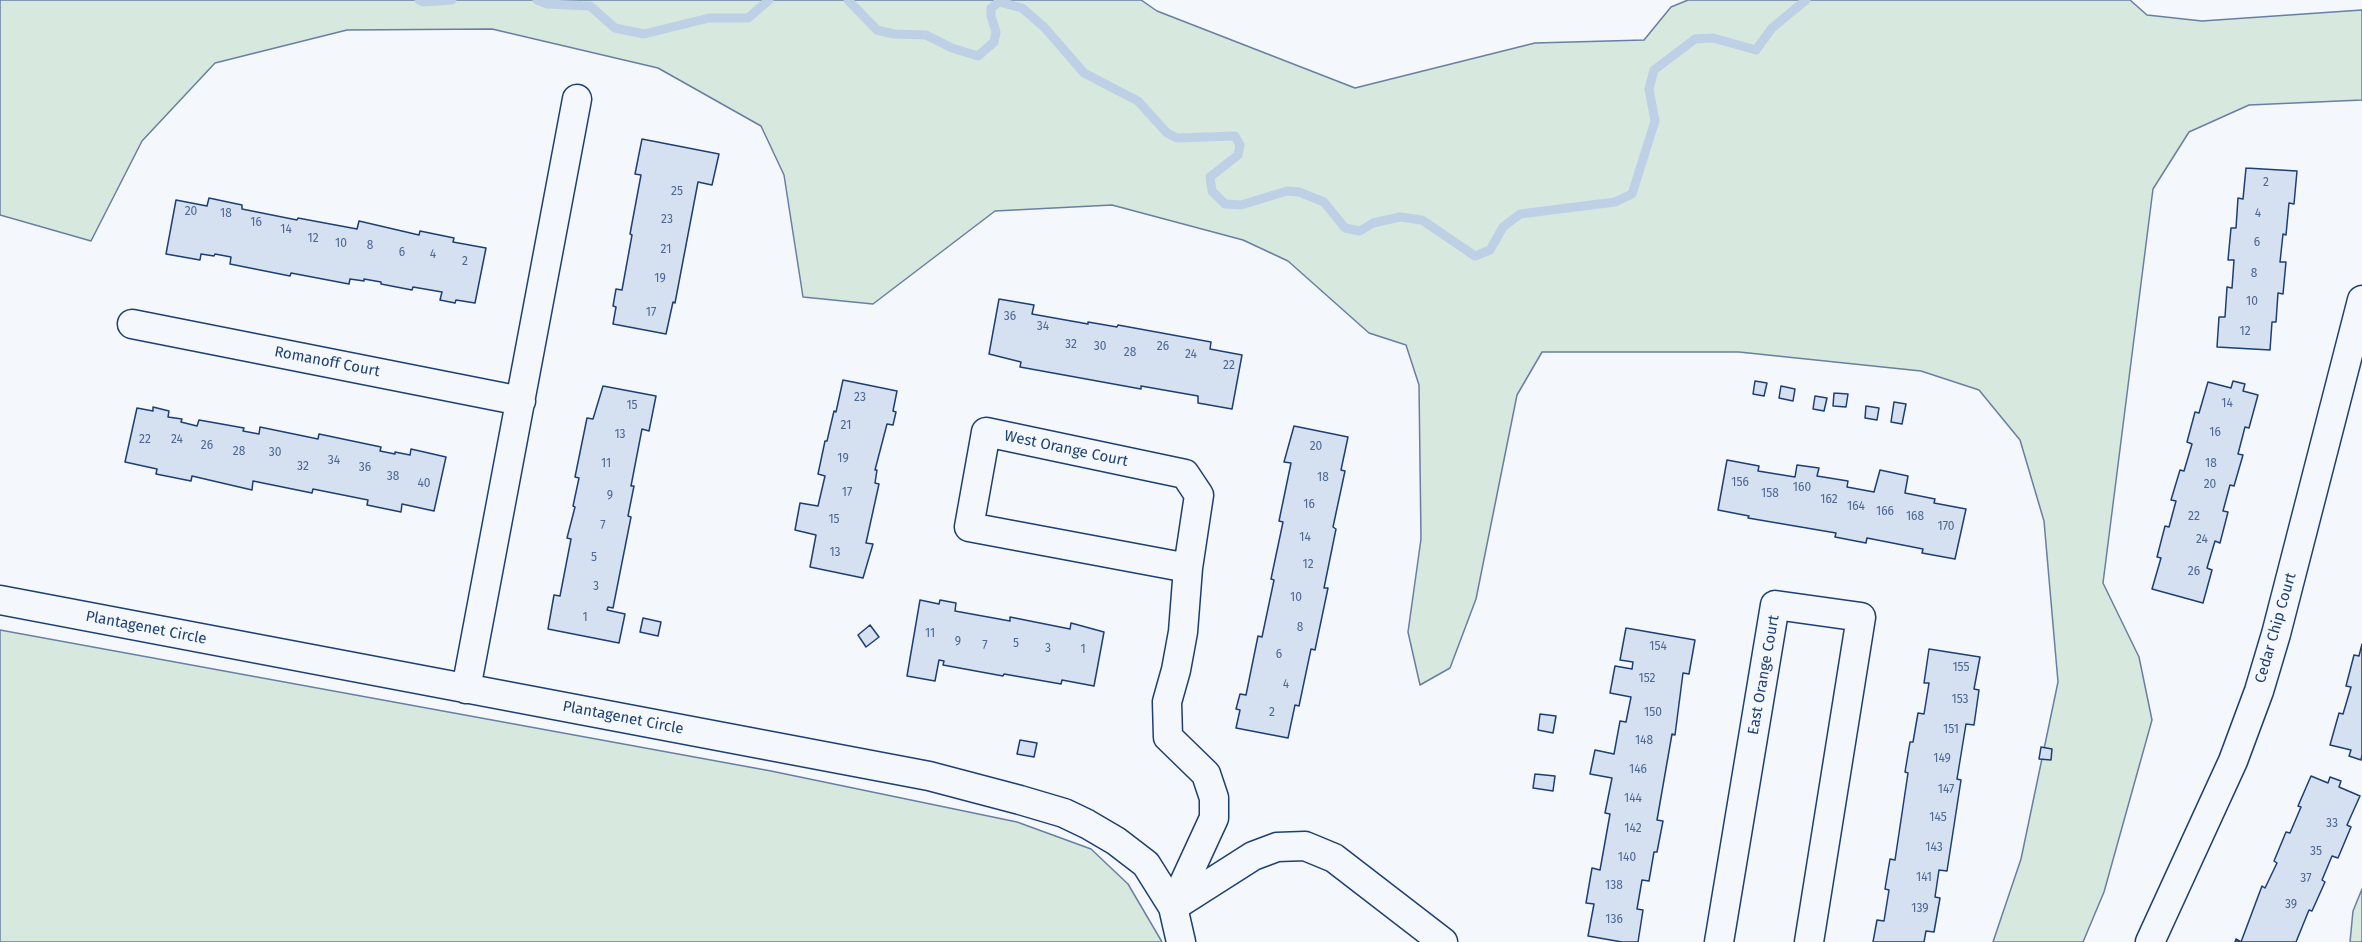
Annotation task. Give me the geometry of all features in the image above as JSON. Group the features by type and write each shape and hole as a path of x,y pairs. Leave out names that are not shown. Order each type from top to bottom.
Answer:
{"street":[{"path":"466,689 578,99"},
{"name":"Cedar Chip Court","path":"2151,942 2233,761 2259,692 2362,300"},
{"name":"Romanoff Court","path":"132,324 521,401"},
{"name":"West Orange Court","path":"1173,907 1214,818 1214,798 1206,774 1168,737 1167,702 1176,670 1182,632 1188,567 1199,495 1185,474 986,432 969,527 1188,567"},
{"name":"Plantagenet Circle","path":"0,600 929,776 1064,813 1116,841 1146,864 1173,907 1181,942"},
{"name":"East Orange Court","path":"1719,942 1775,605 1861,617 1809,942"},
{"path":"1173,907 1253,856 1277,847 1305,846 1334,858 1443,942"}],"shaded area":[{"path":"0,0 1141,0 1157,11 1355,88 1535,43 1644,40 1671,7 1688,0 2130,0 2147,15 2202,21 2362,10 2362,100 2249,105 2189,132 2153,189 2103,583 2139,657 2152,720 2104,892 2083,942 1993,942 2021,859 2058,682 2044,521 2020,440 1979,390 1921,371 1739,352 1542,352 1517,395 1476,599 1450,668 1420,685 1408,632 1421,539 1419,385 1406,345 1369,333 1288,261 1243,240 1112,205 995,211 873,304 803,297 784,175 761,126 658,68 492,29 347,30 215,63 142,141 91,241 0,215"},
{"path":"0,630 771,771 1017,822 1091,849 1128,884 1162,942 0,942"},
{"path":"2362,889 2362,942 2350,942 2353,911"}],"building":[{"path":"642,139 719,154 712,185 698,182 675,303 673,302 666,334 613,324 616,289 622,290 632,235 630,234 641,175 635,174"},
{"path":"2246,168 2297,171 2294,204 2289,203 2286,235 2283,234 2280,262 2286,262 2283,294 2278,293 2276,322 2272,322 2270,350 2217,347 2219,317 2225,317 2227,287 2232,288 2234,260 2228,260 2231,228 2236,228 2238,198 2243,199"},
{"path":"209,198 242,205 242,209 297,220 298,218 357,229 359,221 419,235 420,231 454,238 453,242 486,248 475,303 440,300 442,292 413,287 412,290 364,279 364,281 350,279 349,284 291,273 290,276 230,264 231,257 215,254 214,256 201,254 200,260 166,254 176,200 207,206"},
{"path":"999,299 1034,305 1032,314 1088,324 1088,322 1117,327 1118,325 1211,342 1210,349 1242,355 1232,409 1198,403 1198,396 1141,386 1141,389 1020,367 1021,362 989,354"},
{"path":"843,380 897,391 893,425 887,424 875,470 877,470 875,483 879,484 866,543 873,544 863,578 810,567 816,535 795,530 800,503 818,506 825,476 818,474"},
{"path":"1755,381 1767,383 1764,396 1753,394"},
{"path":"2233,381 2245,384 2243,391 2258,395 2249,428 2245,427 2238,454 2243,455 2234,486 2230,485 2223,511 2228,512 2220,543 2215,541 2207,568 2212,570 2203,603 2152,589 2161,558 2157,557 2165,526 2169,527 2176,501 2171,500 2180,470 2184,471 2192,444 2187,442 2195,412 2199,413 2208,382 2231,388"},
{"path":"603,386 656,396 649,431 642,429 631,486 634,486 628,516 631,517 613,608 608,607 607,610 625,614 619,643 548,629 554,595 560,596 571,539 567,538 579,478 575,477 587,418 593,419"},
{"path":"1781,386 1795,389 1793,401 1779,398"},
{"path":"1834,393 1848,394 1846,407 1833,406"},
{"path":"1815,396 1827,398 1824,411 1813,409"},
{"path":"1894,402 1906,404 1902,424 1891,422"},
{"path":"1866,406 1879,408 1877,420 1865,418"},
{"path":"153,407 169,411 168,417 182,419 181,422 197,426 199,420 244,428 243,431 259,434 260,427 318,439 319,434 381,447 380,451 395,454 395,452 410,455 411,449 446,457 434,511 402,504 401,512 367,505 368,500 313,489 312,493 253,481 252,490 192,476 191,481 156,474 157,469 125,462 137,408 153,411"},
{"path":"1294,426 1348,437 1341,470 1345,471 1333,527 1336,529 1324,588 1328,588 1315,650 1311,649 1299,706 1295,705 1288,738 1236,728 1240,710 1236,709 1240,694 1246,695 1258,636 1262,637 1274,580 1271,579 1283,522 1279,521 1291,463 1284,462"},
{"path":"1727,460 1759,466 1758,471 1795,477 1797,465 1819,468 1817,476 1848,481 1847,487 1874,492 1880,470 1908,476 1905,493 1935,499 1934,503 1966,509 1955,559 1922,553 1923,549 1867,538 1866,543 1835,537 1836,533 1748,518 1749,516 1718,510"},
{"path":"920,600 939,604 940,600 956,603 955,611 1010,621 1010,617 1070,629 1071,623 1104,632 1094,686 1062,680 1061,684 1004,674 1003,676 943,665 944,661 939,660 935,681 907,676"},
{"path":"643,618 661,622 658,636 640,632"},
{"path":"870,625 879,637 866,647 858,635"},
{"path":"1626,628 1695,640 1689,674 1683,673 1675,735 1672,734 1657,820 1663,821 1657,852 1654,852 1649,881 1642,880 1637,909 1643,910 1638,942 1622,942 1588,936 1594,904 1586,903 1592,868 1600,870 1610,814 1605,813 1612,778 1590,774 1595,750 1614,754 1620,721 1626,722 1631,697 1610,693 1615,666 1632,669 1633,662 1620,660"},
{"path":"2362,644 2361,760 2349,756 2351,750 2330,745 2339,713 2343,714 2351,687 2346,686 2354,655 2359,656"},
{"path":"1929,649 1980,657 1974,689 1979,690 1974,725 1966,724 1957,779 1961,780 1947,871 1939,870 1935,897 1940,898 1934,932 1926,931 1924,942 1873,942 1877,920 1884,921 1889,890 1885,889 1890,859 1895,860 1908,773 1905,772 1910,742 1913,742 1918,713 1924,714 1929,683 1924,683"},
{"path":"1540,714 1556,716 1553,733 1538,730"},
{"path":"1020,740 1037,743 1034,757 1017,754"},
{"path":"2041,747 2052,749 2051,760 2039,759"},
{"path":"1535,774 1555,776 1553,791 1533,788"},
{"path":"2311,776 2328,783 2330,777 2341,781 2339,787 2360,796 2347,825 2351,827 2338,858 2332,856 2322,880 2325,882 2312,911 2309,910 2296,942 2241,942 2262,886 2265,888 2277,863 2274,861 2286,832 2290,833 2301,807 2298,806"}],"waterway":[{"path":"419,0 423,2 452,0"},
{"path":"537,0 547,4 590,6 615,28 644,34 709,18 748,18 769,0"},
{"path":"848,0 877,30 894,34 926,35 952,48 978,56 994,42 996,32 991,8 999,2 1022,8 1044,27 1084,73 1138,101 1167,133 1177,138 1235,136 1240,145 1238,155 1210,177 1212,191 1225,204 1241,205 1287,191 1299,192 1324,202 1345,228 1360,231 1373,223 1400,217 1422,220 1475,256 1490,250 1503,227 1520,214 1615,202 1632,194 1655,121 1649,89 1654,70 1695,39 1713,38 1756,50 1772,28 1806,0"}]}
